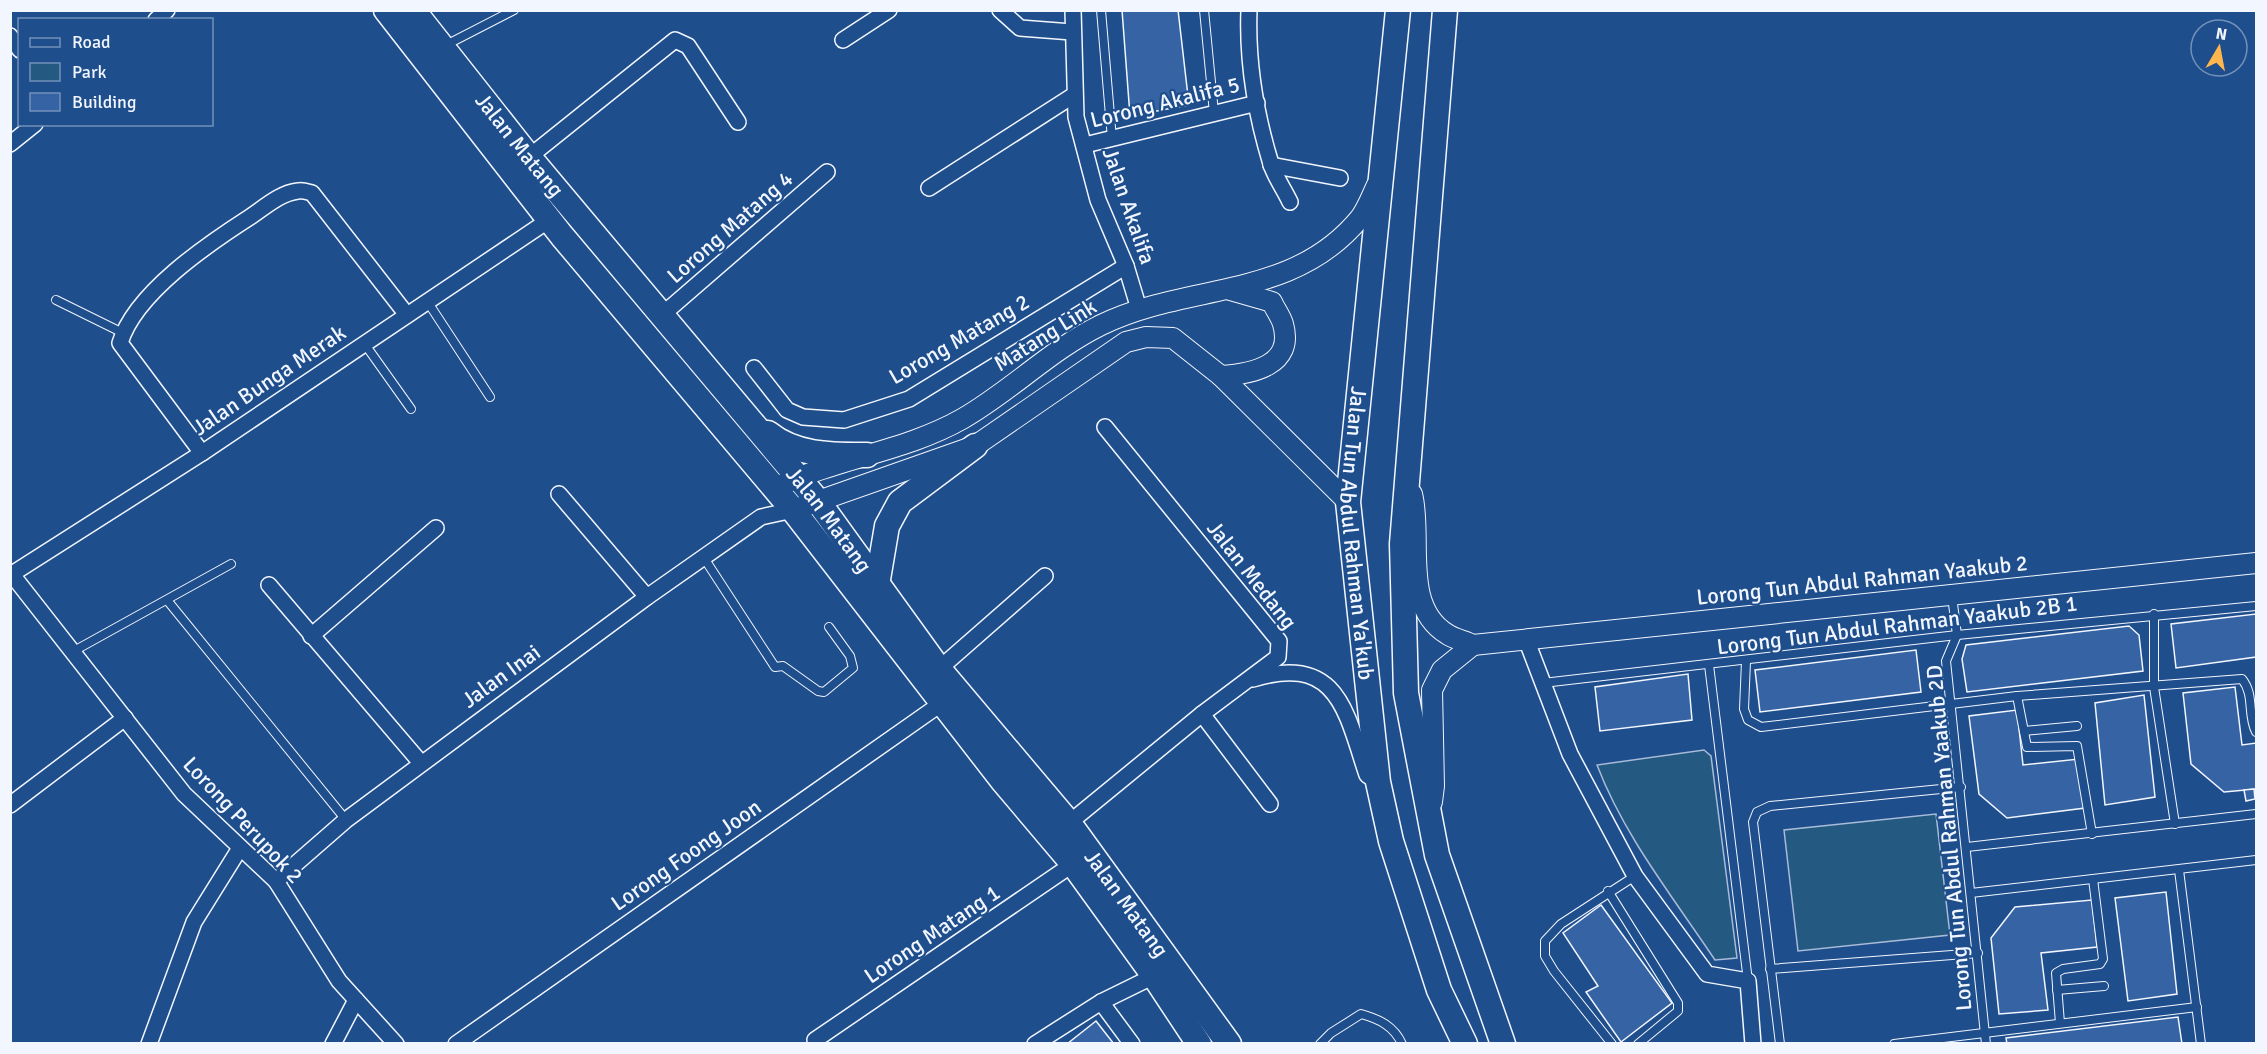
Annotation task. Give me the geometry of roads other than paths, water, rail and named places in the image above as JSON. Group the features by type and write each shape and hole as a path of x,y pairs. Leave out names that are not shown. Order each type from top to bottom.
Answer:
{"main road":[{"name":"Jalan Matang","path":"386,10 549,220 793,510 942,703 1073,864 1155,976 1198,1044"},
{"name":"Jalan Matang","path":"413,10 529,157 818,500 939,669 1069,823 1229,1044"},
{"name":"Jalan Tun Abdul Rahman Ya'kub","path":"1398,10 1348,502 1378,782 1391,841 1439,990 1465,1044"},
{"name":"Jalan Tun Abdul Rahman Ya'kub","path":"1445,10 1406,470 1402,544 1406,693 1437,855 1464,938 1503,1044"},
{"path":"752,420 777,440 802,450 830,455 867,455"},
{"path":"877,585 887,526 900,502 975,446"}],"street":[{"path":"843,40 889,10"},
{"path":"1000,10 1020,28 1072,32"},
{"name":"Jalan Akalifa","path":"1073,10 1076,117 1098,200 1126,266 1139,309"},
{"path":"1249,10 1250,58 1257,103 1271,165 1290,202"},
{"path":"529,157 675,40 688,46 738,122"},
{"path":"929,188 1074,95"},
{"name":"Lorong Akalifa 5","path":"1085,146 1257,103"},
{"path":"10,144 32,126"},
{"path":"1271,165 1340,178"},
{"name":"Lorong Matang 4","path":"662,315 827,172"},
{"name":"Matang Link","path":"775,488 798,477 916,442 963,418 1065,345 1101,325 1139,309 1227,290 1285,274 1329,248 1361,217 1382,174"},
{"path":"202,453 120,343 123,333 150,295 201,249 282,195 300,190 312,193 407,315"},
{"name":"Jalan Bunga Merak","path":"11,573 202,453 549,220"},
{"name":"Lorong Matang 2","path":"754,368 787,410 803,417 844,420 909,399 1126,266"},
{"path":"1221,376 1240,375 1271,365 1280,356 1284,340 1283,324 1272,302 1227,290"},
{"path":"761,517 793,510 975,446 1126,342 1146,337 1173,338 1221,376 1348,502"},
{"name":"Jalan Medang","path":"1069,823 1241,682 1278,657 1279,641 1105,427"},
{"path":"1406,470 1416,508 1418,589 1426,613 1446,634 1473,645 1442,670 1432,690 1434,786 1429,817"},
{"path":"761,517 775,488"},
{"path":"559,494 647,597"},
{"name":"Jalan Inai","path":"276,881 346,820 421,763 647,597 761,517"},
{"path":"311,636 436,528"},
{"name":"Lorong Tun Abdul Rahman Yaakub 2","path":"1473,645 2256,563"},
{"name":"Lorong Perupok 2","path":"11,573 184,794 276,881 339,981 396,1044"},
{"path":"939,669 1045,576"},
{"path":"269,585 421,763"},
{"path":"1526,639 1570,754 1635,876 1707,974 1748,981 1753,1044"},
{"path":"1241,682 1272,673 1312,677 1327,685 1343,706 1367,775 1371,780 1378,782"},
{"name":"Lorong Foong Joon","path":"456,1044 942,703"},
{"path":"1202,714 1270,804"},
{"path":"10,805 125,718"},
{"path":"149,1044 194,922 240,848"},
{"name":"Lorong Matang 1","path":"815,1040 1073,864"},
{"path":"1035,1044 1101,1002 1155,976"},
{"path":"333,1044 356,1000"},
{"path":"1101,1002 1132,1044"}],"lane":[{"path":"442,48 514,10"},
{"path":"1101,10 1112,139"},
{"path":"1204,10 1214,113"},
{"path":"56,300 123,333"},
{"path":"427,301 490,396"},
{"path":"364,344 411,409"},
{"path":"704,558 775,667 783,666 818,691 824,692 853,668 850,656 829,627"},
{"path":"72,652 231,564"},
{"name":"Lorong Tun Abdul Rahman Yaakub 2D","path":"1952,595 1957,635 1946,661 1961,787 1986,1044"},
{"path":"167,600 346,820"},
{"name":"Lorong Tun Abdul Rahman Yaakub 2B 1","path":"1543,683 1957,635 2154,614 2256,606"},
{"path":"2154,614 2154,687 2175,824"},
{"path":"1746,661 1744,709 1748,720 1761,727 2017,696 2242,679 2250,693 2252,724 2256,732"},
{"path":"1709,665 1748,981"},
{"path":"2017,696 2027,747 2031,749 2077,746 2092,834"},
{"path":"2024,731 2077,726"},
{"path":"1780,1044 1753,822 1757,812 1770,806 1961,787"},
{"path":"1966,848 2256,814"},
{"path":"1971,893 2256,860"},
{"path":"2179,870 2201,1044"},
{"path":"1612,1044 1545,956 1545,941 1561,924 1608,891 1635,876"},
{"path":"2060,1023 2056,973 2062,969 2100,964 2103,959 2093,879"},
{"path":"1608,891 1678,1003 1678,1011 1638,1044"},
{"path":"1770,969 1978,953"},
{"path":"2057,990 2104,986"},
{"path":"1894,1044 2197,1006"},
{"path":"1320,1044 1331,1033 1361,1014 1378,1019 1397,1034 1402,1044"}]}
